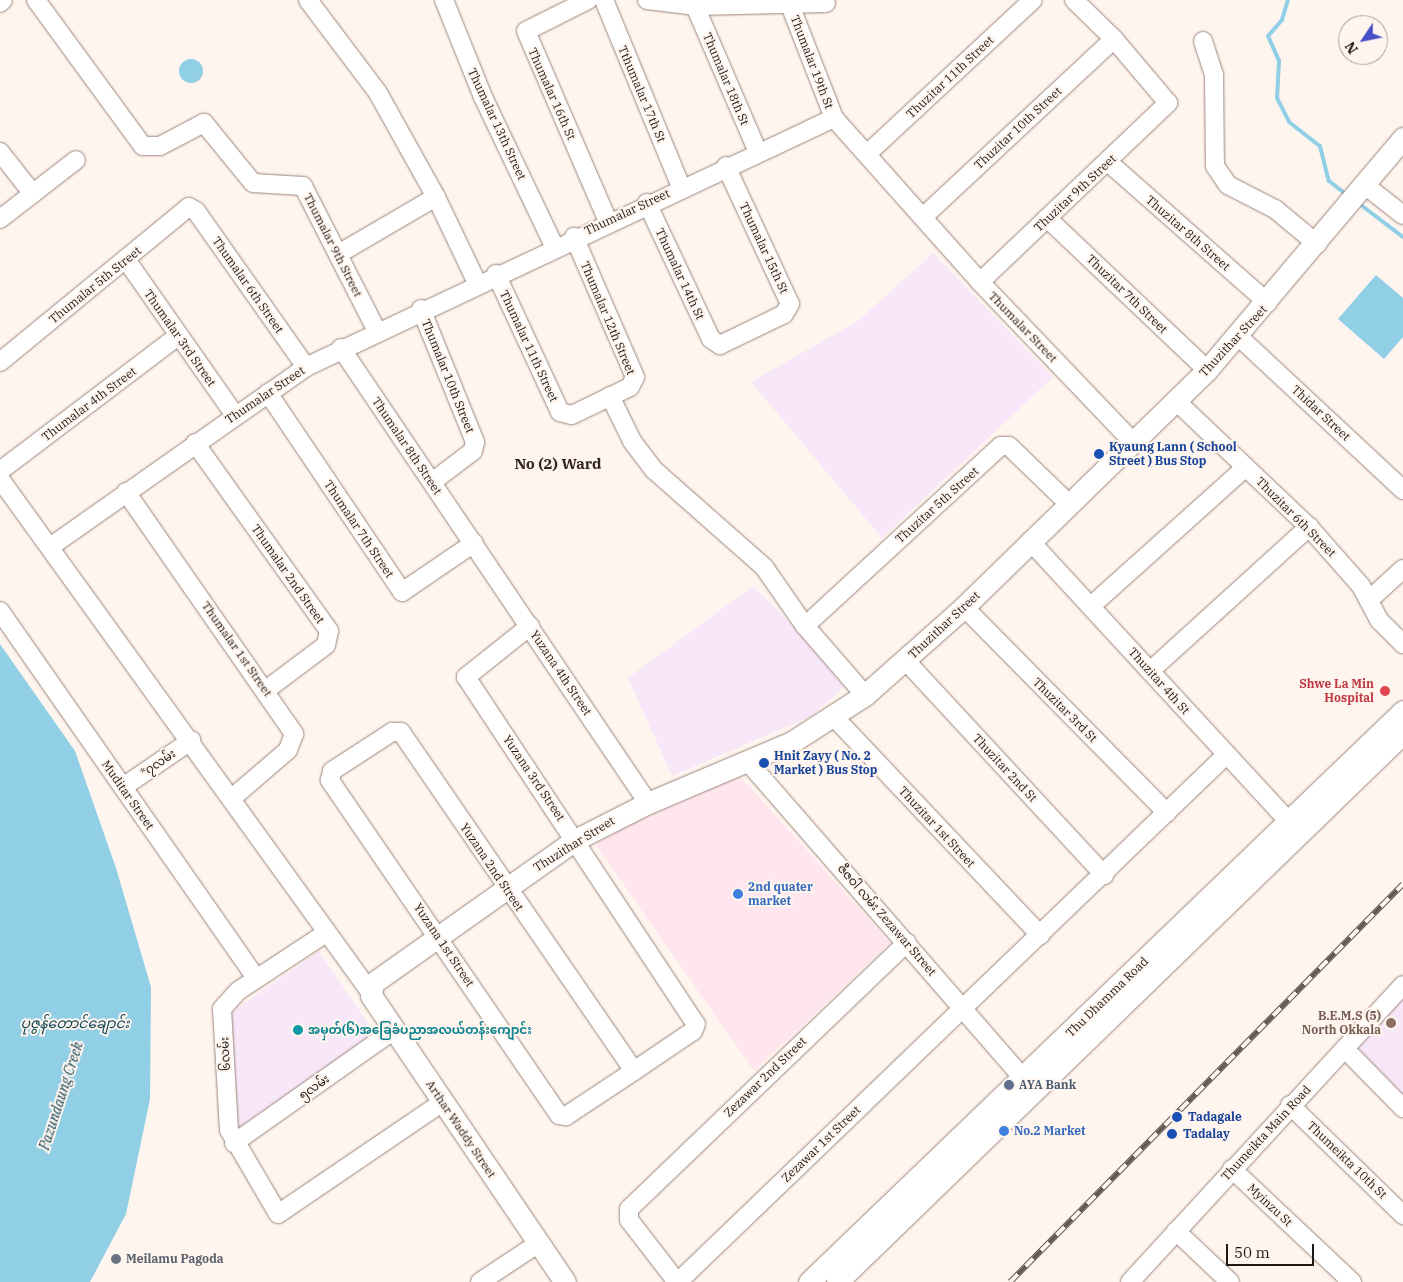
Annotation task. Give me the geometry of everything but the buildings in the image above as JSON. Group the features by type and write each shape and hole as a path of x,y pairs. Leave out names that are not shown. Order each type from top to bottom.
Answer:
{"main road":[{"name":"Thuzithar Street","path":"374,982 437,935 575,840 648,803 748,763 835,718 865,695 906,661 964,608 1030,540 1207,370 1268,303 1402,143"},
{"name":"Thu Dhamma Road","path":"809,1282 1289,822 1399,726"},
{"name":"Thu Dhamma Road","path":"837,1282 1399,726"},
{"name":"Arthar Waddy Street","path":"374,982 394,1030 565,1282"}],"street":[{"path":"0,3 3,0"},
{"name":"Thumalar 9th Street","path":"36,0 143,146 160,146 204,123 253,183 303,186 340,253 377,331"},
{"path":"308,0 378,94 436,197 477,283"},
{"name":"Thumalar 13th Street","path":"444,0 483,97 554,246"},
{"name":"Thumalar 16th St","path":"588,0 526,31 608,221"},
{"name":"Tthumalar 17th St","path":"604,0 681,187"},
{"path":"647,0 695,6 790,5 826,2"},
{"name":"Thuzitar 11th Street","path":"867,154 1033,0"},
{"path":"1074,0 1114,39"},
{"name":"Thumalar 19th St","path":"790,5 834,118"},
{"name":"Thumalar 18th St","path":"695,6 758,152"},
{"name":"Thuzitar 9th Street","path":"980,282 1168,103 1114,39"},
{"name":"Thuzitar 10th Street","path":"923,217 1114,39"},
{"path":"1203,41 1214,75 1215,166 1228,185 1275,209 1316,244"},
{"name":"Thumalar Street","path":"50,547 235,415 306,367 341,348 554,246 834,118 980,282 1132,442"},
{"path":"0,152 33,194"},
{"path":"0,219 76,160"},
{"name":"Thuzitar 8th Street","path":"1108,162 1268,303"},
{"name":"Thumalar 15th St","path":"714,345 784,314 790,304 726,166"},
{"path":"1364,188 1403,215"},
{"path":"340,253 436,197"},
{"name":"Thumalar 14th St","path":"647,203 714,345"},
{"name":"Thumalar 5th Street","path":"0,362 126,261 189,207"},
{"name":"Thumalar 6th Street","path":"189,207 196,211 306,367"},
{"name":"Thuzitar 7th Street","path":"1048,218 1207,370"},
{"name":"Thumalar 12th Street","path":"565,416 634,384 635,377 574,237"},
{"name":"Thumalar 3rd Street","path":"126,261 235,415"},
{"name":"Thumalar 11th Street","path":"496,274 565,416"},
{"name":"Thumalar 10th Street","path":"421,309 475,442 473,450 432,482"},
{"name":"Thumalar 4th Street","path":"0,471 178,336"},
{"name":"Thidar Street","path":"1238,336 1403,490"},
{"name":"Thumalar 8th Street","path":"341,348 474,543"},
{"name":"Thumalar 7th Street","path":"268,393 402,592 474,543"},
{"path":"610,396 632,441 654,470 758,560 805,626 865,695"},
{"name":"Thuzitar 6th Street","path":"1175,400 1309,527 1369,600 1380,621 1403,644"},
{"name":"Thumalar 2nd Street","path":"196,443 328,631 326,645 266,690"},
{"name":"Thuzitar 5th Street","path":"805,626 1001,446 1009,446 1068,503"},
{"path":"1091,606 1246,467"},
{"path":"0,480 192,740 326,933 374,982"},
{"name":"Thumalar 1st Street","path":"126,492 266,690 294,740 232,798"},
{"path":"1150,671 1309,527"},
{"name":"Thuzitar 4th St","path":"1030,540 1289,822"},
{"name":"Yuzana 4th Street","path":"474,543 648,803"},
{"path":"1369,600 1403,569"},
{"name":"Thuzitar 3rd St","path":"964,608 1167,812"},
{"name":"Muditar Street","path":"0,611 256,978"},
{"name":"Yuzana 3rd Street","path":"530,626 466,677 696,1024 634,1071"},
{"name":"Thuzitar 2nd St","path":"906,661 1104,874"},
{"name":"Thuzitar 1st Street","path":"835,718 1040,935"},
{"name":"Yuzana 2nd Street","path":"329,775 392,732 401,732 634,1071"},
{"name":"*၇လမ်း","path":"123,787 192,740"},
{"name":"Zezawar 1st Street","path":"678,1282 963,1006 1104,874 1226,754"},
{"name":"ဇီဇဝါ လမ်း Zezawar Street","path":"748,763 963,1006 1023,1078"},
{"name":"Yuzana 1st Street","path":"329,775 559,1115 566,1116 634,1071"},
{"name":"၆လမ်း","path":"326,933 256,978 222,1009 229,1130 234,1144 278,1214 443,1102"},
{"name":"Zezawar 2nd Street","path":"678,1282 626,1215 907,942"},
{"name":"Thumeikta Main Road","path":"1130,1282 1232,1168 1403,985"},
{"name":"၅လမ်း","path":"234,1144 394,1030"},
{"path":"1344,1049 1403,1108"},
{"name":"Thumeikta 10th St","path":"1290,1105 1403,1215"},
{"name":"Myinzu St","path":"1232,1168 1352,1282"},
{"path":"1176,1231 1230,1282"},
{"path":"480,1282 539,1243"}],"shaded area":[{"path":"933,253 1053,377 882,538 751,382 858,321"},
{"path":"753,586 849,682 812,716 672,776 628,678"},
{"name":"2nd quater market","path":"740,776 890,943 754,1071 596,845 616,831"},
{"path":"319,951 376,1035 234,1131 226,1016"},
{"name":"B.E.M.S (5) North Okkala","path":"1403,997 1403,1098 1356,1049"}],"water":[{"path":"191,59 196,60 202,66 202,76 196,82 191,83 186,82 180,76 179,71 180,66 186,60"},
{"path":"1376,275 1403,298 1403,337 1384,359 1338,319"},
{"name":"ပုဇွန်တောင်ချောင်း","path":"0,644 75,751 116,868 151,987 150,1099 126,1214 90,1282 0,1282"}],"waterway":[{"path":"1288,0 1282,20 1268,36 1279,61 1277,98 1289,122 1320,146 1329,181 1347,195"},
{"path":"1357,202 1403,237"}],"railway":[{"path":"1010,1282 1403,884"}],"place":[{"name":"Kyaung Lann ( School Street ) Bus Stop","path":"1099,454"},
{"name":"Shwe La Min Hospital","path":"1385,691"},
{"name":"Hnit Zayy ( No. 2 Market ) Bus Stop","path":"764,763"},
{"name":"2nd quater market","path":"738,894"},
{"name":"B.E.M.S (5) North Okkala","path":"1391,1023"},
{"name":"အမှတ်(၆)အခြေခံပညာအလယ်တန်းကျောင်း","path":"298,1030"},
{"name":"AYA Bank","path":"1009,1085"},
{"name":"Tadagale","path":"1177,1117"},
{"name":"No.2 Market","path":"1004,1131"},
{"name":"Tadalay","path":"1172,1134"},
{"name":"Meilamu Pagoda","path":"116,1259"}],"district":[{"name":"No (2) Ward","path":"558,464"}],"water label":[{"name":"Pazundaung Creek","path":"61,1096"}]}
